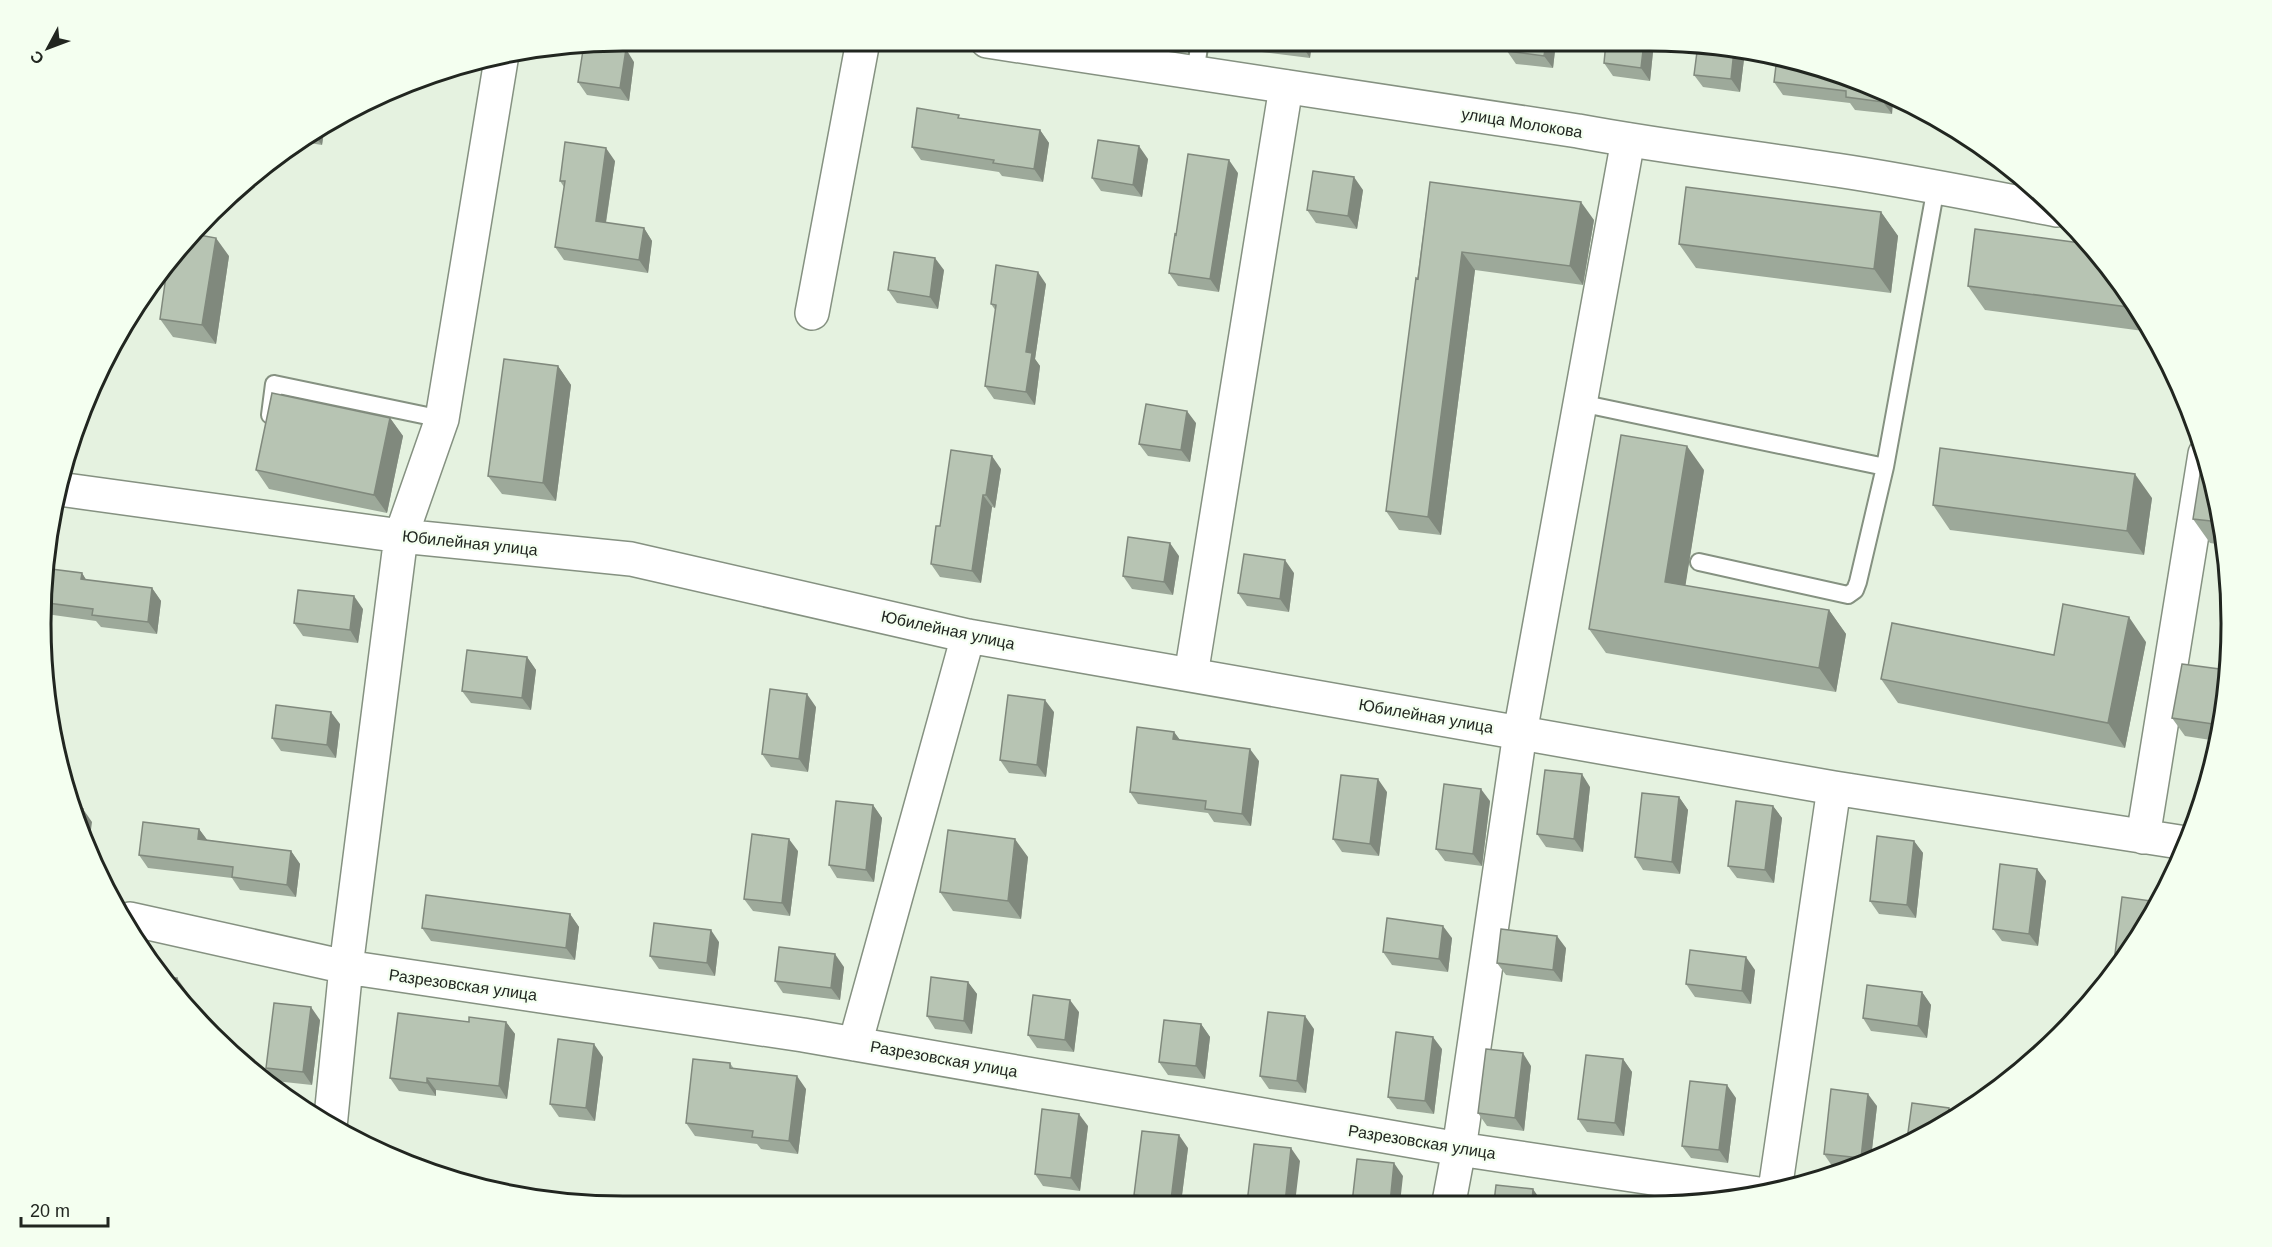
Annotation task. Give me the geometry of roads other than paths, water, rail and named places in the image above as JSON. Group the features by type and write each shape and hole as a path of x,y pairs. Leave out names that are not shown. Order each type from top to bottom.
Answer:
{"street":[{"path":"812,313 861,51"},
{"name":"улица Молокова","path":"1052,51 1936,187 2041,207"},
{"path":"331,1116 346,967 401,536 442,419 500,65"},
{"path":"1191,675 1286,87"},
{"path":"1450,1196 1520,733 1628,140"},
{"path":"2144,837 2201,477"},
{"name":"Юбилейная улица","path":"67,490 401,536 631,559 968,636 1834,788 2177,842"},
{"path":"855,1044 968,636"},
{"path":"1776,1181 1834,788"},
{"name":"Разрезовская улица","path":"134,920 346,967 855,1044 1459,1149 1731,1190"}],"lane":[{"path":"1195,73 1198,51"},
{"path":"1699,562 1848,595 1854,590 1858,582 1885,467 1936,187"},
{"path":"268,427 274,384 442,419"},
{"path":"1580,403 1885,467"}]}
